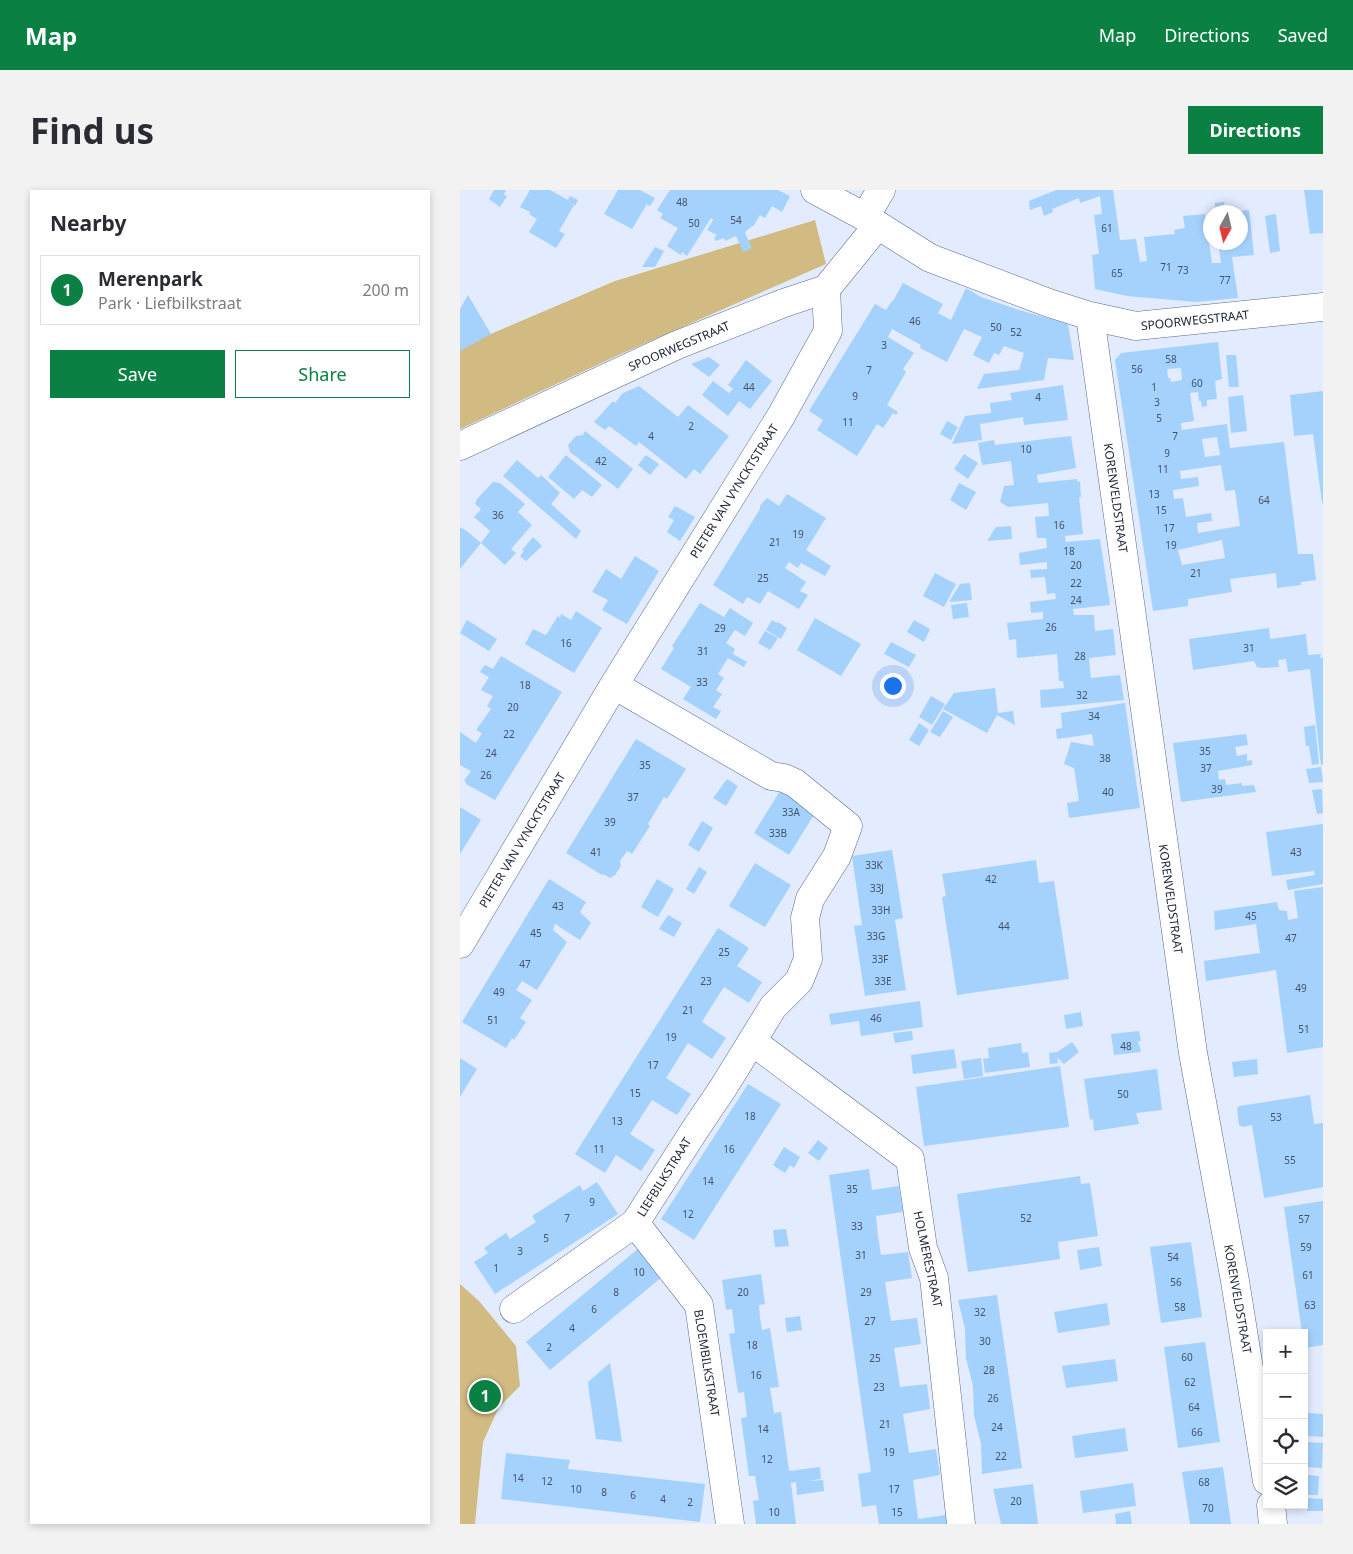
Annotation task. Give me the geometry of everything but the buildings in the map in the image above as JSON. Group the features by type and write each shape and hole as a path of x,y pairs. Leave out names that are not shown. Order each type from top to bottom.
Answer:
{"street":[{"name":"SPOORWEGSTRAAT","path":"815,190 871,221 930,258 1049,303 1090,316 1136,326 1323,307"},
{"path":"826,289 871,221 881,190"},
{"name":"SPOORWEGSTRAAT","path":"460,446 677,345 784,303 826,289"},
{"name":"PIETER VAN VYNCKTSTRAAT","path":"460,944 614,685 781,416 828,331 826,289"},
{"name":"KORENVELDSTRAAT","path":"1090,316 1192,1053 1235,1281 1264,1464"},
{"name":"LIEFBILKSTRAAT","path":"514,1309 635,1223 753,1042 773,1007 799,981 808,959 805,918 810,899 834,861 848,826 796,783 784,778 771,776 614,685"},
{"name":"HOLMERESTRAAT","path":"753,1042 910,1159 923,1248 934,1278 962,1524"},
{"name":"BLOEMBILKSTRAAT","path":"635,1223 699,1305 730,1524"},
{"path":"1272,1509 1274,1524"}],"shaded area":[{"path":"815,220 826,264 623,353 460,429 460,347 615,281"},
{"path":"460,1284 479,1301 516,1346 520,1386 499,1407 483,1442 475,1524 460,1524"}],"place":[{"name":"Merenpark","path":"485,1396"}]}
